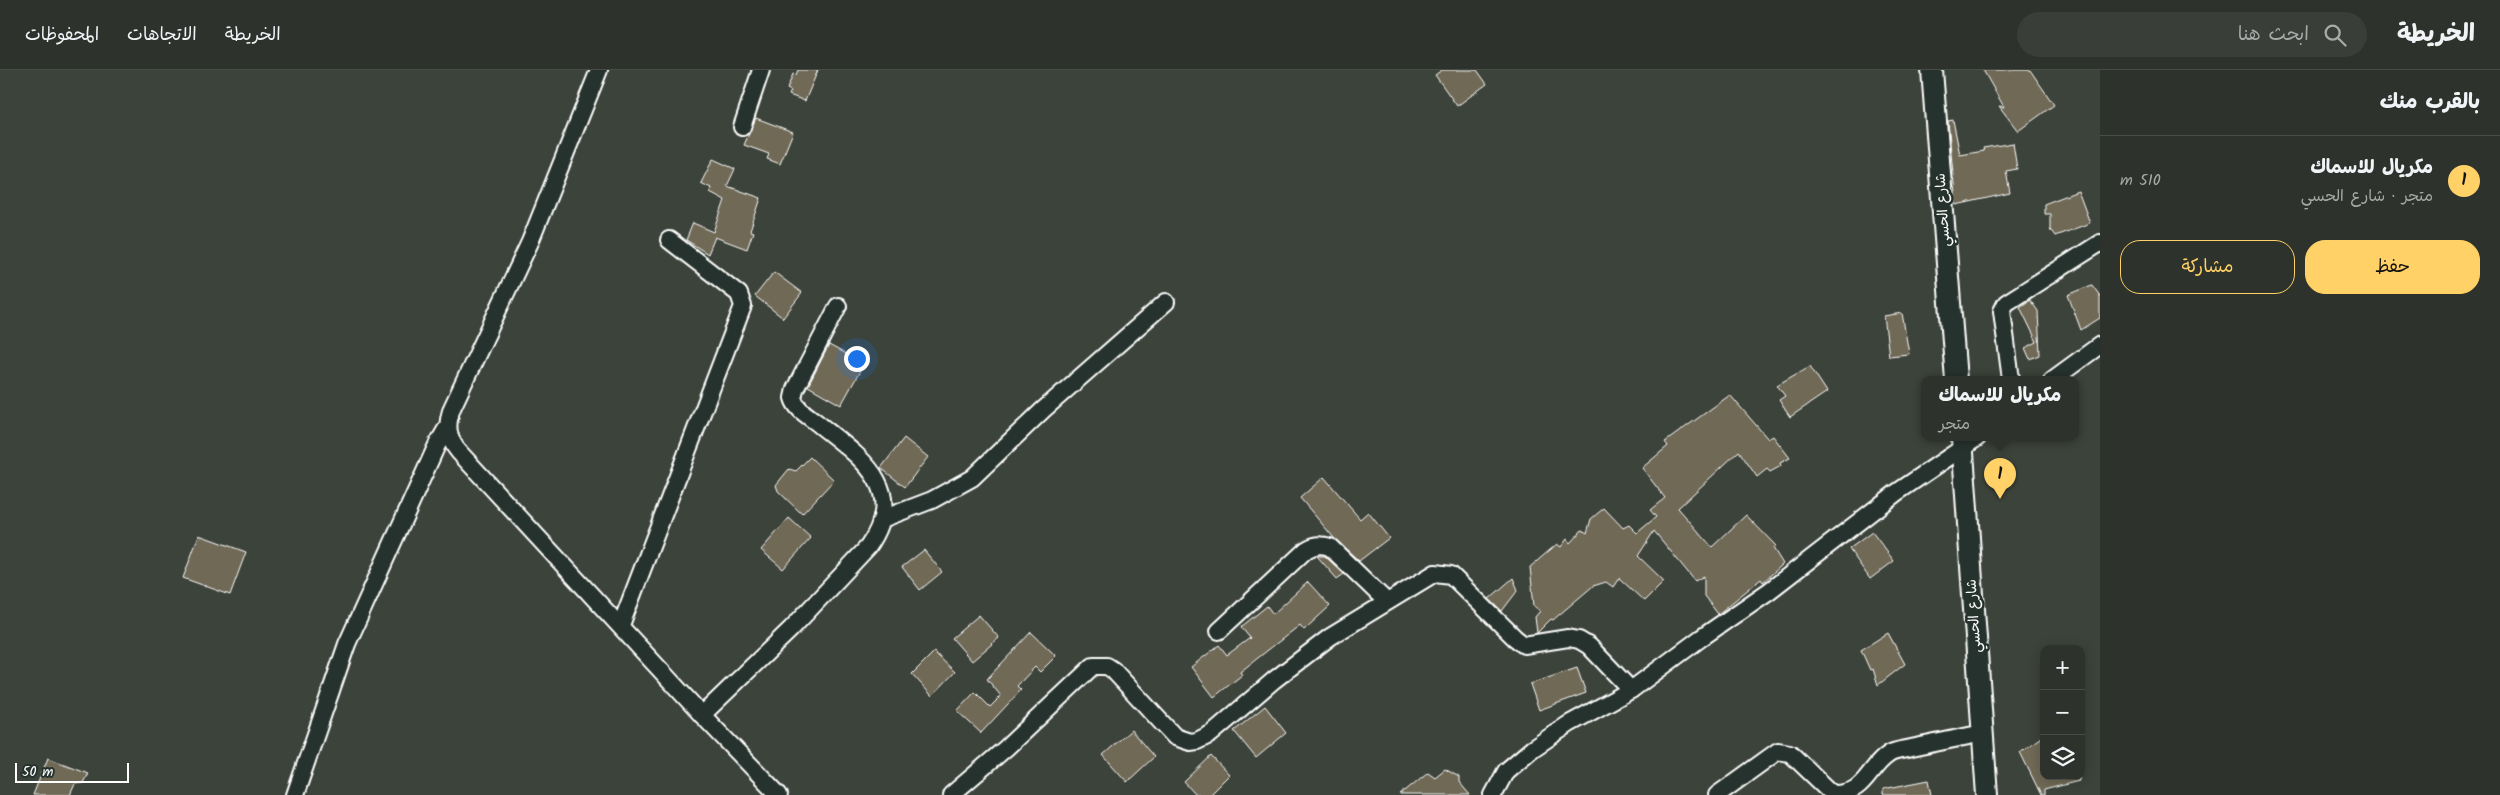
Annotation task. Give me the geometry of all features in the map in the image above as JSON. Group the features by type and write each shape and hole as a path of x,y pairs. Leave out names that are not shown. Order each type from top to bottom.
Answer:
{"street":[{"path":"599,70 530,242 452,408 448,426 449,436 459,452 621,625 702,715 779,795"},
{"path":"742,128 761,70"},
{"name":"شارع الحسي","path":"1932,70 1956,376"},
{"path":"621,625 742,306 739,294 670,240"},
{"path":"2010,376 2002,311 2006,303 2100,244"},
{"path":"882,519 932,500 972,478 1049,405 1166,302"},
{"path":"702,715 791,629 868,547 877,534 882,519 882,495 874,472 863,460 800,410 793,398 795,389 838,306"},
{"path":"2058,376 2100,346"},
{"path":"295,795 347,644 436,445 448,426"},
{"path":"1493,795 1506,771 1532,749 1569,724 1631,690 1967,442"},
{"name":"شارع الحسي","path":"1967,442 1988,795"},
{"path":"1219,631 1306,550 1322,544 1330,547 1386,601"},
{"path":"951,795 1006,748 1093,666 1107,666 1113,670 1175,737 1190,742 1197,742 1211,734 1302,658 1386,601 1430,575 1446,573 1456,579 1519,642 1529,645 1562,638 1579,640 1589,646 1631,690"},
{"path":"1717,795 1778,751 1790,753 1833,794 1843,795 1855,790 1869,778 1877,765 1890,753 1983,733"}],"building":[{"path":"798,70 818,70 805,101 789,95 791,91 787,89 793,74 796,75"},
{"path":"1442,70 1477,70 1487,84 1457,106 1435,75"},
{"path":"1983,70 2030,70 2054,105 2018,131 1999,106 2004,107"},
{"path":"756,118 793,132 780,164 767,159 769,154 744,145"},
{"path":"1953,120 1960,155 1984,151 1983,148 2013,143 2017,169 2006,171 2010,193 1956,205 1948,121"},
{"path":"713,159 735,169 727,186 761,198 750,231 753,232 747,249 715,237 708,254 686,240 693,223 714,232 725,200 710,192 711,188 701,183"},
{"path":"2078,191 2090,223 2055,236 2050,229 2050,214 2044,214 2044,204"},
{"path":"774,272 802,293 783,318 755,296"},
{"path":"2092,285 2100,296 2100,318 2081,330 2068,295"},
{"path":"2030,300 2038,311 2040,355 2030,359 2025,348 2037,342 2020,307"},
{"path":"1902,313 1909,354 1889,356 1884,316"},
{"path":"829,345 864,364 841,405 808,386"},
{"path":"1810,366 1827,392 1790,417 1779,400 1785,396 1777,385"},
{"path":"1730,395 1768,439 1773,436 1790,458 1780,463 1781,466 1770,472 1767,469 1757,477 1739,451 1678,508 1712,547 1746,515 1776,546 1773,548 1783,564 1763,582 1761,579 1718,614 1704,596 1704,576 1695,581 1654,531 1638,556 1664,581 1644,601 1619,578 1613,587 1606,582 1593,586 1553,620 1551,619 1537,633 1535,617 1540,611 1534,606 1530,567 1557,544 1561,547 1567,539 1570,543 1582,530 1587,533 1591,519 1604,508 1623,528 1629,525 1637,533 1656,517 1650,510 1665,498 1642,468 1668,446 1665,442"},
{"path":"904,438 928,457 905,487 881,468"},
{"path":"810,457 834,480 802,514 778,491 776,485 789,469 796,471"},
{"path":"1324,477 1360,519 1368,512 1389,538 1359,561 1334,538 1300,498"},
{"path":"789,518 811,538 783,569 761,550"},
{"path":"1872,532 1894,561 1870,579 1849,549"},
{"path":"199,535 246,552 230,595 183,578"},
{"path":"924,550 942,572 920,590 902,567"},
{"path":"1317,556 1325,556 1344,574 1337,579"},
{"path":"1513,578 1518,590 1502,611 1489,599"},
{"path":"1308,582 1330,606 1304,630 1300,625 1240,672 1242,675 1214,697 1191,667 1219,645 1227,655 1250,638 1241,627 1267,606 1273,614"},
{"path":"979,615 999,638 972,661 952,638"},
{"path":"1031,632 1056,656 1040,672 1035,667 1017,686 1021,690 981,733 957,711 975,692 990,707 1001,696 987,679"},
{"path":"1888,633 1905,664 1878,685 1873,669 1870,670 1861,650"},
{"path":"934,652 955,672 932,696 912,674"},
{"path":"1577,668 1586,693 1539,710 1530,684"},
{"path":"1265,706 1286,733 1256,758 1234,731"},
{"path":"1131,730 1154,757 1127,782 1103,755"},
{"path":"2040,738 2040,780 2079,781 2044,790 2044,795 2041,795 2020,752"},
{"path":"1211,756 1229,775 1209,795 1196,795 1184,782"},
{"path":"48,758 88,773 83,783 75,784 70,795 33,795"},
{"path":"1445,769 1459,777 1459,782 1470,795 1400,795 1428,772 1435,777"},
{"path":"1929,780 1932,795 1883,795 1883,789"}],"place":[{"name":"مكريال للاسماك","path":"2000,499"}]}
